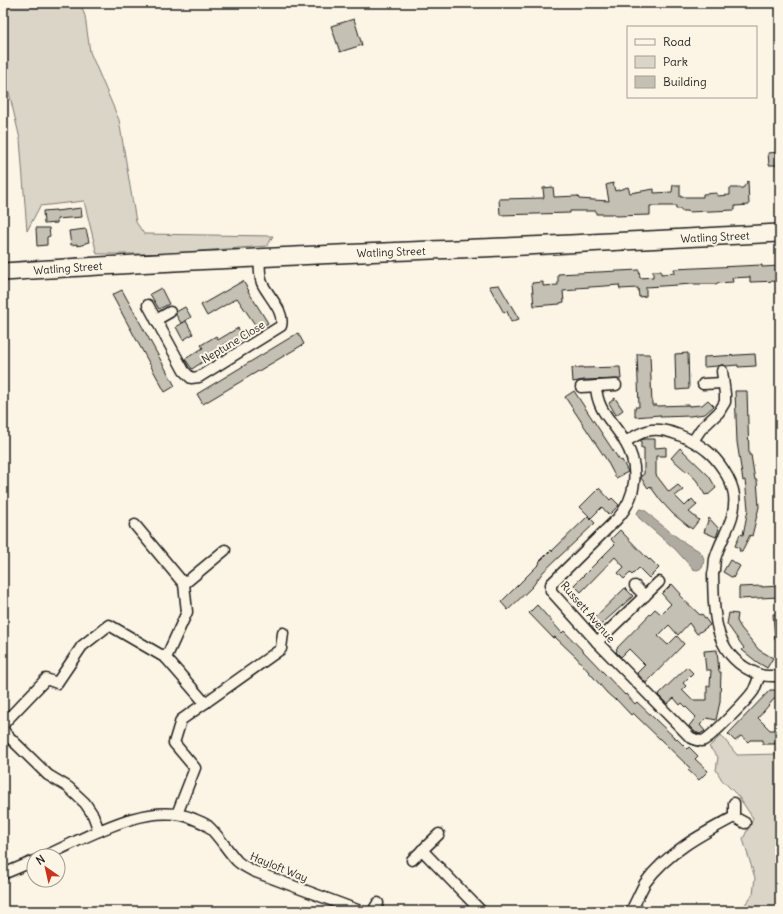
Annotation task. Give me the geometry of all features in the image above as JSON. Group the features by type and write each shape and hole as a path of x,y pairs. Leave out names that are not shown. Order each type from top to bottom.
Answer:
{"highway":[{"name":"Watling Street","path":"3,272 259,257 780,233"}],"street":[{"name":"Neptune Close","path":"148,305 184,371 191,378 199,377 281,326 281,316 260,277 259,257"},
{"path":"156,320 170,312"},
{"path":"693,441 701,429 719,412 724,402 725,394 722,371"},
{"path":"703,384 723,383"},
{"path":"581,387 616,385"},
{"name":"Russett Avenue","path":"596,386 598,402 625,442 630,453 634,466 632,496 622,514 551,584 553,594 597,642 690,737 697,741 706,738 733,713 754,690 760,675"},
{"path":"625,442 646,430 658,429 671,432 693,441 707,450 731,482 734,495 732,517 715,560 713,574 716,622 719,635 725,646 741,665 760,675 780,676"},
{"path":"135,525 184,584 187,612 166,658"},
{"path":"184,584 225,550"},
{"path":"597,642 659,582"},
{"path":"635,586 645,596"},
{"path":"99,831 93,815 85,803 68,787 48,776 6,734 3,729 4,723 46,679 57,683 82,646 109,625 166,658 205,703"},
{"path":"177,814 195,768 174,743 181,720 281,649 283,634"},
{"path":"734,803 734,817"},
{"name":"Hayloft Way","path":"62,848 99,831 143,815 158,813 177,814 207,825 238,862 252,871 360,911"},
{"path":"734,817 745,823"},
{"path":"631,911 645,884 653,873 670,857 702,834 734,817"},
{"path":"412,860 439,834"},
{"path":"422,850 481,911"},
{"path":"3,874 26,864"}],"green space":[{"path":"3,3 80,3 85,16 90,52 119,120 136,222 144,234 273,236 267,246 158,254 97,254 84,201 40,206 27,231 20,139 3,67"},
{"path":"721,735 737,755 780,754 780,911 740,911 753,894 755,878 743,839 753,818 738,796 722,780 716,770 718,757 709,747"}],"shaded area":[{"path":"640,509 647,512 680,539 700,552 704,559 702,568 697,570 693,569 675,549 639,518 637,514"}],"building":[{"path":"354,19 362,45 340,52 331,26"},
{"path":"780,152 780,165 769,165 768,153"},
{"path":"748,181 749,205 735,206 735,210 688,212 681,211 681,209 676,209 676,206 650,206 650,215 615,216 615,214 596,214 596,211 570,211 570,213 500,215 499,199 544,198 543,188 553,187 554,197 578,196 579,199 609,201 606,185 613,183 615,191 628,187 630,193 654,189 654,193 672,192 673,185 680,185 680,197 703,197 703,194 717,193 717,196 730,195 730,188 743,188"},
{"path":"81,208 82,217 57,219 57,223 44,224 43,211"},
{"path":"36,228 49,228 50,236 47,237 47,245 37,246"},
{"path":"86,229 89,242 78,246 77,244 71,245 69,231"},
{"path":"762,265 762,267 780,266 780,281 750,282 750,277 732,278 733,282 717,284 646,287 646,296 639,297 638,288 620,289 619,285 576,288 576,290 563,291 564,302 560,304 534,306 532,283 543,282 543,286 558,285 558,274 639,270 640,278 653,277 653,271 661,271 661,274 675,273 674,269"},
{"path":"243,281 268,323 258,329 237,298 207,316 201,305"},
{"path":"499,285 519,319 511,322 507,311 504,313 489,286"},
{"path":"161,288 169,304 159,309 150,294"},
{"path":"122,290 175,386 165,392 112,295"},
{"path":"185,307 191,317 181,323 176,315 176,312"},
{"path":"186,321 193,334 183,340 176,327"},
{"path":"238,328 244,338 231,346 228,342 203,358 204,361 192,369 185,359 203,348 201,345 216,336 218,340"},
{"path":"298,333 304,344 203,404 197,394"},
{"path":"688,353 689,389 676,390 675,354"},
{"path":"637,354 650,354 652,405 702,405 708,400 714,406 705,414 690,416 660,417 660,415 635,417 635,407 639,407"},
{"path":"755,354 756,366 738,367 738,365 722,365 704,367 704,357"},
{"path":"620,367 621,379 584,380 573,382 572,368"},
{"path":"574,391 620,461 622,460 628,472 616,478 606,459 565,397"},
{"path":"735,391 747,391 749,455 751,455 755,480 757,480 759,507 752,536 750,535 742,551 739,551 740,549 735,546 740,534 743,535 748,509 745,480 743,481 737,442"},
{"path":"615,398 623,410 616,415 609,403"},
{"path":"655,439 655,448 666,447 666,456 656,456 656,475 669,492 678,485 683,490 675,496 685,506 692,499 697,505 689,512 699,520 692,529 673,514 650,486 648,488 641,478 644,474 644,448 641,448 641,440"},
{"path":"680,448 709,476 716,488 708,495 705,495 697,481 688,471 687,472 671,458"},
{"path":"599,488 610,500 612,498 619,505 609,515 602,507 591,518 580,507"},
{"path":"588,516 595,523 543,572 532,587 508,610 501,602 551,550 552,551"},
{"path":"709,518 719,529 716,537 704,532"},
{"path":"620,530 649,560 650,559 659,568 649,578 639,568 632,575 630,573 624,579 618,573 624,567 615,557 581,592 574,585 615,544 611,539"},
{"path":"730,560 740,566 733,578 723,572"},
{"path":"672,584 681,594 680,596 700,615 702,614 710,625 697,634 689,623 678,635 669,625 658,636 668,645 677,636 684,644 646,683 637,673 645,665 629,649 621,657 616,652 616,649 655,609 661,614 671,604 662,594"},
{"path":"780,586 780,597 739,599 739,587"},
{"path":"625,588 633,596 595,630 589,623"},
{"path":"537,605 562,633 564,631 625,695 626,694 635,704 637,702 687,749 689,747 698,756 695,759 708,771 699,780 688,770 690,768 633,713 631,715 616,699 615,700 607,693 576,657 555,637 553,638 529,613"},
{"path":"729,613 738,614 737,621 741,628 759,650 773,658 767,668 742,650 744,648 727,624"},
{"path":"773,614 780,614 780,639 775,640"},
{"path":"717,650 719,672 721,672 720,702 716,720 707,718 700,725 705,731 700,734 695,732 689,726 696,717 682,703 680,705 674,698 667,704 658,695 687,667 693,673 683,683 686,686 682,690 692,700 707,700 707,686 710,686 711,670 706,670 704,651"},
{"path":"770,690 780,690 780,699 774,699 758,718 770,730 780,730 780,742 775,742 775,744 763,744 763,740 750,740 748,742 741,736 735,741 728,734"}]}
